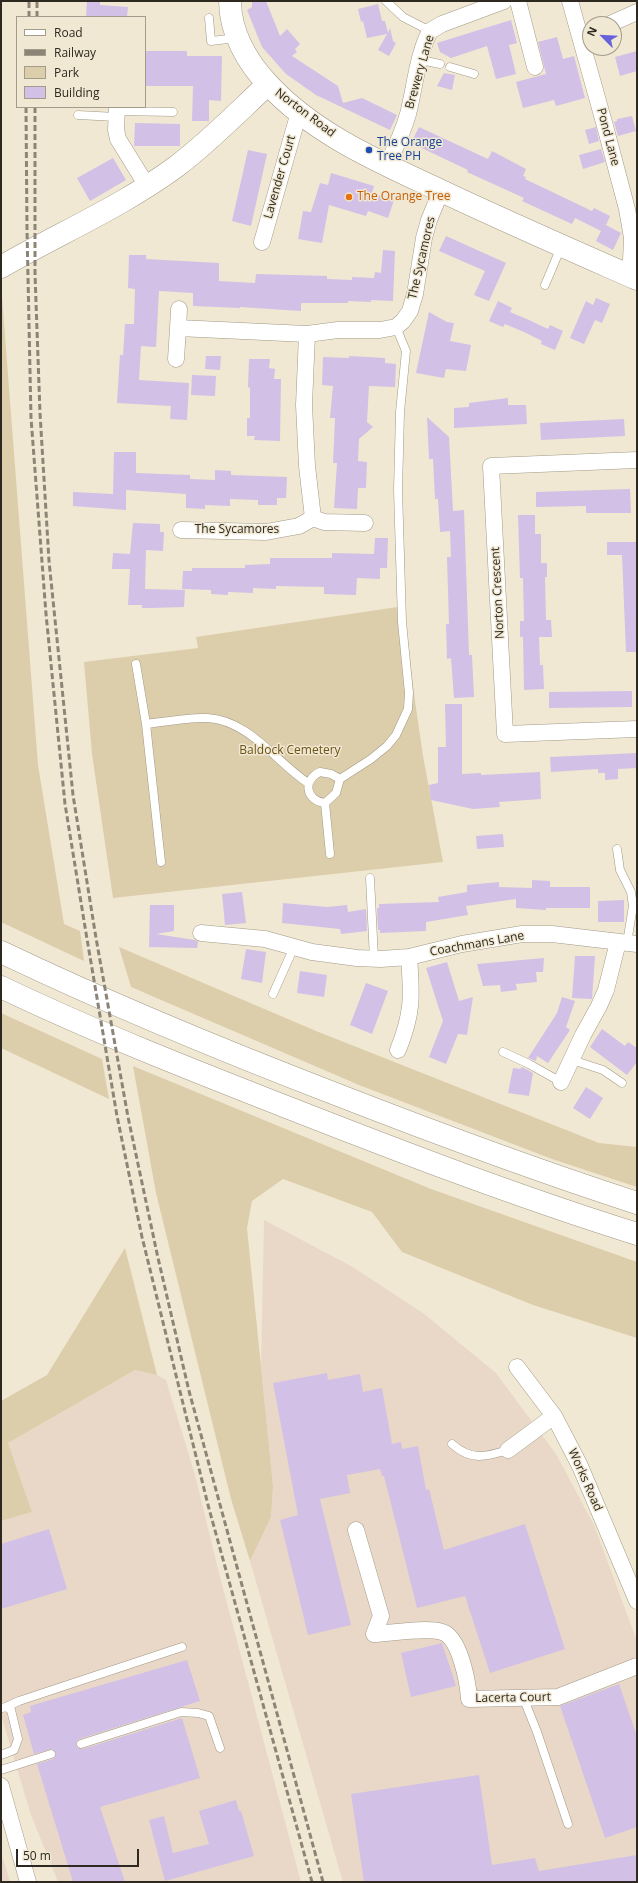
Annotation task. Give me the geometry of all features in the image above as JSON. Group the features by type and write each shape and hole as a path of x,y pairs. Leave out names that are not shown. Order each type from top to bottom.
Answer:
{"main road":[{"path":"230,1 232,22 237,38 247,58 268,84"},
{"name":"Norton Road","path":"1,267 101,213 177,166 204,145 268,84 299,112 342,141 387,165 562,246 632,276"},
{"path":"1,952 230,1053 398,1118 587,1187 637,1203"},
{"path":"1,987 213,1078 389,1147 576,1215 637,1234"}],"street":[{"name":"Brewery Lane","path":"387,165 399,140 408,115 421,60 430,31 442,24 504,1"},
{"path":"518,1 535,67"},
{"name":"Pond Lane","path":"570,1 582,28"},
{"path":"622,19 637,12"},
{"name":"Pond Lane","path":"589,56 605,126 632,207 632,276"},
{"path":"116,112 116,130 118,139 146,186"},
{"name":"Lavender Court","path":"262,242 299,112"},
{"name":"The Sycamores","path":"396,327 403,321 410,310 416,294 424,238 429,220 441,191"},
{"path":"176,359 179,309"},
{"path":"178,328 307,334 338,330 380,330 396,327"},
{"path":"307,334 304,405 307,466 313,518 324,522 365,523"},
{"name":"Norton Crescent","path":"637,460 491,466 505,734 637,729"},
{"name":"The Sycamores","path":"182,530 266,532 299,526 313,518"},
{"name":"Coachmans Lane","path":"201,933 265,939 312,952 374,959 409,957 462,944 522,934 552,934 627,943"},
{"path":"561,1082 627,943"},
{"path":"398,1050 407,1027 410,1013 412,994 409,957"},
{"name":"Works Road","path":"517,1367 554,1416 580,1466 637,1601"},
{"path":"508,1450 554,1416"},
{"name":"Lacerta Court","path":"356,1530 381,1616 374,1634 433,1630 444,1632 455,1644 458,1651 468,1683 469,1699 558,1697 637,1666"},
{"path":"1,1786 28,1882"}],"lane":[{"path":"386,1 403,17 430,31"},
{"path":"209,18 211,41 237,38"},
{"path":"421,60 440,64"},
{"path":"450,67 474,74"},
{"path":"78,115 116,112 173,112"},
{"path":"545,285 562,246"},
{"path":"325,803 336,793 340,779 361,767 386,746 396,734 408,709 409,693 402,622 398,490 400,412 406,351 396,327"},
{"path":"136,664 146,724 161,862"},
{"path":"146,724 207,718 227,723 241,729 308,783"},
{"path":"325,803 314,800 308,790 308,783 320,772 331,774 340,779"},
{"path":"325,803 330,854"},
{"path":"617,849 620,870 631,892 633,906 627,943"},
{"path":"370,878 374,959"},
{"path":"272,994 294,947"},
{"path":"503,1052 529,1064 561,1082"},
{"path":"572,1060 603,1070 622,1083"},
{"path":"452,1444 462,1453 474,1456 492,1455 508,1450"},
{"path":"3,1708 19,1701 182,1648"},
{"path":"523,1697 537,1732 568,1824"},
{"path":"1,1754 14,1750 18,1739 11,1710 3,1708"},
{"path":"81,1744 181,1712 198,1713 209,1716 220,1748"},
{"path":"1,1770 51,1754"}],"shaded area":[{"path":"264,1220 351,1266 423,1313 496,1373 556,1454 594,1525 637,1641 637,1882 343,1882 250,1561 271,1517 273,1486 261,1367"},
{"path":"135,1370 157,1375 166,1380 195,1475 219,1573 301,1882 58,1882 31,1815 1,1715 1,1521 32,1512 8,1443"},
{"path":"1,1854 6,1868 10,1882 1,1882"}],"green space":[{"path":"2,297 38,765 64,924 80,931 84,961 1,922"},
{"name":"Baldock Cemetery","path":"404,606 423,756 443,862 113,898 92,754 84,662 198,648 196,637"},
{"path":"119,947 316,1031 599,1143 637,1147 637,1187 552,1159 359,1085 131,987"},
{"path":"1,1013 102,1059 109,1099 1,1048"},
{"path":"133,1066 431,1189 637,1262 637,1338 533,1305 402,1252 372,1212 283,1179 252,1201 247,1228 273,1486 271,1517 250,1561 231,1499 156,1193"},
{"path":"125,1248 157,1375 135,1370 8,1443 32,1512 1,1521 1,1401 47,1375"}],"building":[{"path":"87,1 100,1 100,5 128,7 127,16 86,16"},
{"path":"252,1 266,1 280,36 287,29 300,44 295,49 297,52 292,56 338,86 343,103 362,98 397,115 390,130 316,95 286,74 262,47 247,10 252,7"},
{"path":"378,4 382,21 385,21 388,33 390,28 393,41 396,43 389,56 378,50 387,34 367,38 363,21 361,22 358,9"},
{"path":"511,20 517,43 509,45 516,74 496,79 487,46 451,58 440,52 437,43"},
{"path":"557,37 563,59 574,56 585,98 556,106 554,100 523,108 516,82 546,74 538,42"},
{"path":"146,51 187,51 187,56 222,56 221,101 209,100 209,121 192,121 193,86 146,86"},
{"path":"637,51 637,71 620,76 615,57"},
{"path":"444,73 455,75 452,90 437,86"},
{"path":"632,116 636,131 618,136 614,122 617,121 617,119"},
{"path":"135,123 180,124 180,146 134,146"},
{"path":"419,127 488,159 492,151 526,169 523,176 526,177 525,179 592,211 594,208 610,216 606,225 621,233 613,250 596,241 601,231 575,218 572,224 522,201 524,198 467,172 468,170 411,143"},
{"path":"596,127 599,141 589,144 585,130"},
{"path":"601,149 605,162 583,169 579,155"},
{"path":"248,150 267,154 251,226 232,221"},
{"path":"113,158 126,180 90,201 77,178"},
{"name":"The Orange Tree","path":"331,173 374,186 372,193 394,200 388,218 368,211 366,216 329,205 322,243 298,239 303,211 311,212 320,183 328,185"},
{"path":"446,236 506,263 489,301 474,295 485,271 439,251"},
{"path":"383,250 395,251 393,301 371,300 371,302 348,301 348,303 301,303 301,311 193,306 193,293 159,291 156,347 141,346 139,380 189,383 187,420 170,419 171,406 117,403 120,355 123,355 125,324 134,324 135,289 128,288 129,255 146,255 146,259 219,263 219,281 255,283 256,274 327,276 327,279 352,280 352,277 374,278 375,272 381,273"},
{"path":"596,298 610,304 602,323 595,320 584,344 570,338 586,301 593,305"},
{"path":"498,301 512,308 510,312 548,329 550,325 563,331 555,350 541,344 542,341 524,332 505,324 503,327 489,321"},
{"path":"429,312 447,322 454,323 450,341 471,345 466,371 446,369 444,378 416,373"},
{"path":"206,356 221,356 220,370 205,369"},
{"path":"349,356 385,358 385,363 396,364 395,387 369,386 367,422 373,427 359,439 358,461 367,462 366,488 358,488 357,509 334,508 337,463 333,463 335,418 330,418 333,386 322,385 323,357 349,358"},
{"path":"249,359 270,359 269,368 275,369 274,379 281,379 280,441 254,440 255,436 247,436 247,418 250,418 250,388 248,387"},
{"path":"192,375 216,376 215,396 191,395"},
{"path":"508,398 508,405 526,405 527,424 454,428 454,408 469,407 469,403"},
{"path":"427,417 449,437 453,511 464,510 469,655 472,655 474,697 454,698 451,658 447,659 446,624 449,624 447,557 451,557 450,531 440,532 438,499 435,499 433,459 429,459"},
{"path":"624,419 625,436 541,440 540,423"},
{"path":"114,452 136,452 136,473 190,475 190,479 215,480 215,470 231,471 231,475 287,477 286,498 277,498 277,505 258,505 258,500 230,499 230,506 205,505 205,509 186,508 186,494 126,490 126,510 73,506 73,492 113,494"},
{"path":"630,489 631,513 586,513 586,506 536,507 536,492"},
{"path":"518,515 535,515 535,534 541,534 541,563 547,563 547,577 545,577 546,620 551,620 552,637 539,637 540,665 543,665 544,689 524,690 523,637 520,637 520,621 524,621 523,578 520,578"},
{"path":"133,523 160,524 160,532 164,532 163,551 146,550 145,589 185,590 184,607 142,608 142,605 128,605 130,569 112,569 113,553 130,554"},
{"path":"375,538 388,538 387,568 380,568 380,579 357,578 356,595 324,594 324,587 276,586 276,589 253,588 253,593 228,592 228,595 211,594 211,590 182,589 183,571 192,571 192,568 245,568 245,565 270,564 270,558 332,558 332,553 374,554"},
{"path":"607,542 637,542 637,652 626,652 622,555 607,555"},
{"path":"632,691 632,707 549,708 549,692"},
{"path":"445,704 462,704 462,774 481,773 481,775 540,772 541,799 499,802 500,807 473,809 431,800 429,785 438,783 438,747 446,747"},
{"path":"637,753 637,768 618,769 618,779 605,780 605,773 598,773 598,769 551,772 550,757"},
{"path":"503,834 504,847 477,849 476,836"},
{"path":"532,880 550,881 550,887 590,887 590,908 546,908 546,910 516,908 516,899 466,906 468,915 426,922 426,931 380,933 380,930 378,930 377,908 379,908 379,904 439,902 438,897 467,892 467,885 499,882 499,887 532,888"},
{"path":"242,892 246,923 225,925 222,894"},
{"path":"624,900 624,922 598,922 598,901"},
{"path":"283,903 327,907 347,905 348,912 366,909 367,931 341,934 340,929 282,923"},
{"path":"150,905 174,905 174,931 156,934 195,940 198,942 197,948 149,947"},
{"path":"246,949 266,952 262,983 241,979"},
{"path":"575,956 595,956 592,999 572,998"},
{"path":"544,958 543,972 536,972 537,982 516,984 517,990 501,992 500,985 483,986 477,964"},
{"path":"447,962 459,1001 473,997 467,1035 458,1034 446,1064 429,1057 443,1021 426,968"},
{"path":"300,971 327,975 324,997 297,993"},
{"path":"366,983 388,991 372,1034 350,1025"},
{"path":"562,997 575,1001 566,1027 570,1030 548,1063 537,1056 536,1061 528,1058 557,1013"},
{"path":"602,1029 625,1046 628,1042 637,1048 637,1062 627,1075 590,1047"},
{"path":"522,1067 533,1073 529,1096 508,1093 513,1068 520,1069"},
{"path":"586,1087 603,1098 590,1119 573,1108"},
{"path":"327,1373 328,1380 360,1374 363,1392 382,1388 392,1444 401,1442 402,1449 418,1446 426,1490 429,1489 444,1550 525,1524 565,1649 490,1673 465,1596 417,1608 384,1476 382,1476 380,1469 347,1475 350,1493 320,1499 351,1625 308,1635 280,1520 298,1515 273,1383"},
{"path":"49,1529 67,1589 1,1609 1,1544"},
{"path":"442,1643 456,1686 411,1697 401,1653"},
{"path":"187,1660 200,1701 79,1739 76,1745 78,1748 83,1749 182,1718 200,1778 100,1807 125,1882 73,1882 37,1764 53,1759 56,1753 52,1749 34,1754 23,1715 31,1712 30,1706"},
{"path":"619,1684 637,1736 637,1827 605,1838 560,1706"},
{"path":"479,1775 492,1865 535,1858 539,1871 637,1855 637,1882 364,1882 351,1794"},
{"path":"236,1800 239,1811 241,1811 254,1856 165,1881 149,1820 164,1816 173,1853 209,1844 199,1811"}],"railway":[{"path":"29,1 29,16"},
{"path":"37,1 37,16"},
{"path":"26,108 31,418 46,614 65,804 117,1116 142,1237 208,1505 312,1882"},
{"path":"35,108 35,274 40,413 49,561 73,795 96,938 128,1117 158,1258 189,1391 323,1882"}],"place":[{"name":"The Orange Tree PH","path":"369,150"},
{"name":"The Orange Tree","path":"349,197"}]}
